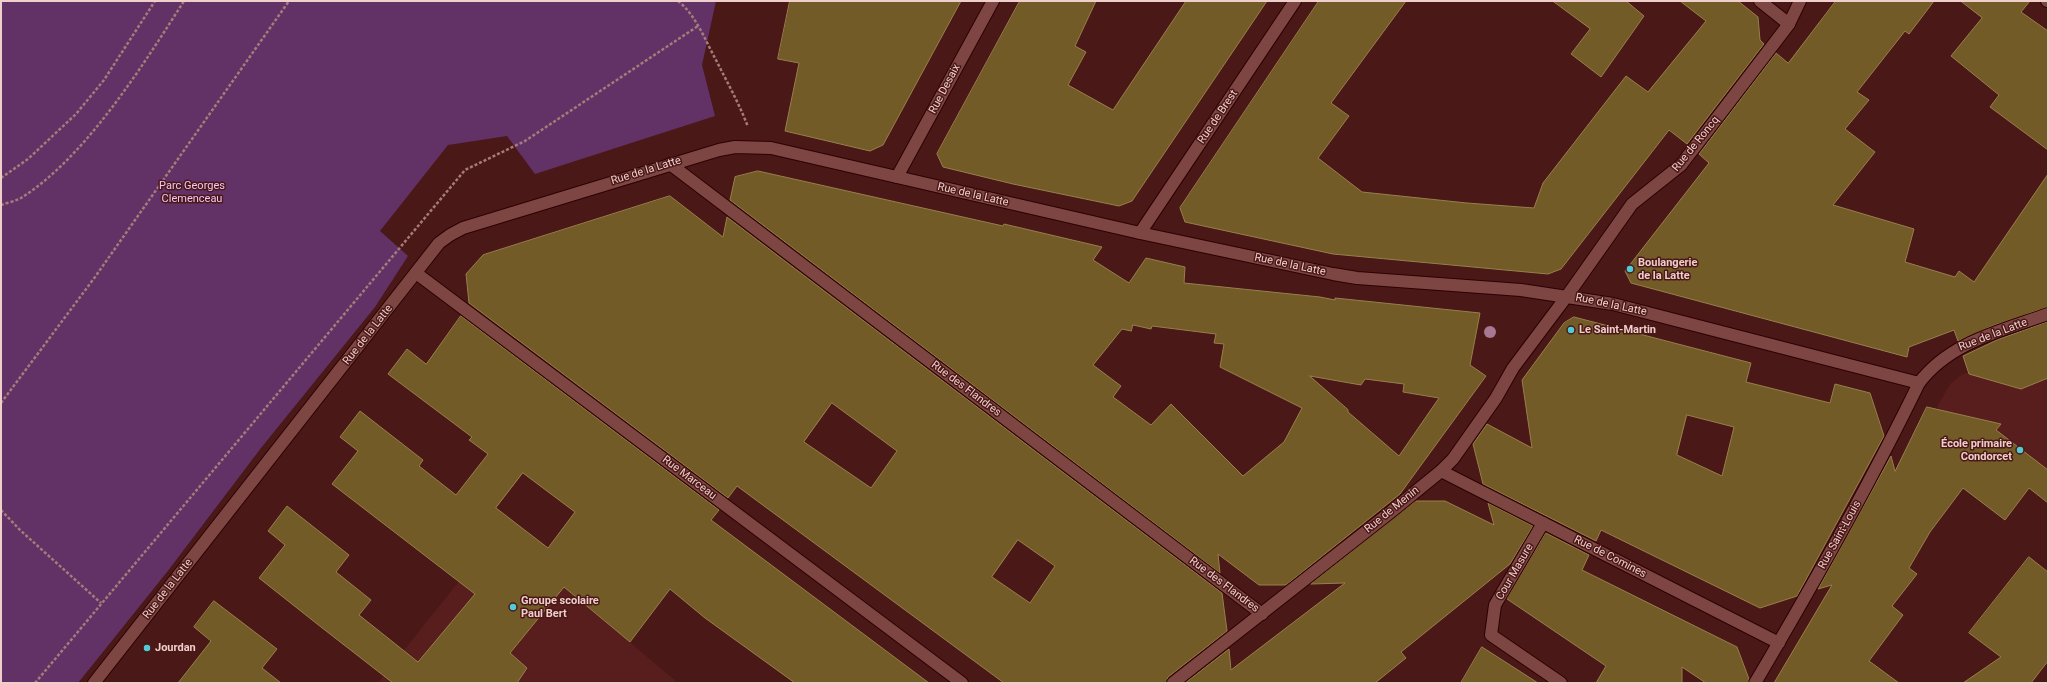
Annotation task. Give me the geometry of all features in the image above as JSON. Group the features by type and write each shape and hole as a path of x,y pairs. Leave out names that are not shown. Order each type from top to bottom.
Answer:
{"street":[{"name":"Rue Desaix","path":"897,177 993,1"},
{"name":"Rue de Brest","path":"1140,233 1295,1"},
{"path":"1760,1 1789,24"},
{"name":"Rue de Roncq","path":"1567,296 1632,204 1681,165 1789,24 1800,1"},
{"name":"Rue de la Latte","path":"94,683 439,244 450,235 463,228 719,150 753,146 771,148 1140,233 1351,277 1520,290 1614,304 1919,383 1929,370 1952,352 1971,342 2048,314"},
{"name":"Rue des Flandres","path":"670,164 1262,614"},
{"name":"Rue Marceau","path":"416,274 962,683"},
{"name":"Rue de Menin","path":"1173,683 1441,471 1453,459 1496,398 1513,368 1567,296"},
{"name":"Rue Saint-Louis","path":"1755,683 1859,501 1919,383"},
{"name":"Rue de Comines","path":"1441,471 1779,643"},
{"name":"Cour Masure","path":"1543,523 1495,606 1491,635 1561,683"}],"path":[{"path":"1,178 28,159 76,114 104,80 155,1"},
{"path":"1,205 20,198 39,184 58,168 92,132 130,82 184,1"},
{"path":"1,403 95,277 289,1"},
{"path":"678,1 686,8 698,26 741,109 753,146"},
{"path":"1,510 20,530 101,603"}],"shaded area":[{"name":"École primaire Condorcet","path":"2048,342 2048,493 1937,407 1950,384 1961,375"},
{"name":"Groupe scolaire Paul Bert","path":"499,531 678,683 378,683"}],"green space":[{"name":"Parc Georges Clemenceau","path":"1,1 716,1 702,65 715,116 535,174 507,136 448,145 380,231 408,256 375,307 261,448 167,572 78,683 1,683"}],"building":[{"path":"790,1 961,1 883,145 870,151 785,131 799,63 778,59"},
{"path":"1020,1 1096,1 1075,46 1086,52 1068,85 1113,110 1186,1 1267,1 1132,201 1119,206 1013,184 943,167 937,154"},
{"path":"1319,1 1406,1 1331,103 1349,116 1318,158 1362,192 1467,203 1534,208 1543,183 1626,76 1648,92 1706,21 1680,1 1738,1 1758,17 1760,40 1764,44 1687,144 1669,130 1561,269 1548,274 1333,254 1185,222 1180,208"},
{"path":"1553,1 1626,1 1644,16 1601,77 1571,54 1590,29"},
{"path":"1836,1 1934,1 1909,34 1905,31 1857,92 1869,100 1845,129 1875,152 1833,205 1914,229 1905,262 1955,277 1959,271 1974,282 2048,174 2048,307 1992,326 1958,341 1954,330 1909,347 1907,357 1631,283 1625,271 1709,163 1699,154 1776,53 1788,63"},
{"path":"1961,1 2030,1 2021,12 2048,31 2048,150 1990,107 1999,95 1951,56 1982,18"},
{"path":"758,171 1003,226 1004,224 1102,247 1093,260 1129,283 1146,258 1185,267 1184,283 1320,297 1335,300 1335,298 1480,313 1470,365 1486,376 1400,494 1286,585 1259,585 1218,554 1220,573 730,200 735,177","holes":["1133,325 1151,329 1152,326 1216,334 1214,343 1224,344 1220,367 1302,408 1284,442 1243,476 1171,404 1151,425 1113,397 1121,386 1093,365 1122,329 1131,331","1310,376 1361,385 1365,379 1404,384 1403,392 1439,398 1399,456 1348,412 1348,410"]},
{"path":"670,196 723,237 727,217 1222,593 1227,631 1168,677 1166,683 1004,683 737,486 728,498 469,303 466,274 483,255","holes":["832,403 897,451 871,488 804,442","1018,540 1055,566 1030,603 992,577"]},
{"path":"461,316 719,510 711,520 929,683 795,683 705,618 670,589 630,642 564,587 510,653 527,668 517,683 393,683 259,578 285,545 268,531 287,506 349,555 336,572 371,600 359,615 418,662 475,594 332,484 358,451 340,437 360,411 423,460 419,466 456,495 488,454 469,440 472,437 388,374 407,349 426,364","holes":["523,473 575,512 548,548 496,508"]},
{"path":"1574,317 1751,363 1746,382 1830,403 1835,384 1870,393 1884,436 1797,596 1760,608 1601,530 1596,541 1483,484 1473,444 1487,424 1532,448 1522,380 1564,323","holes":["1687,415 1734,427 1722,476 1677,455"]},
{"path":"2048,322 2048,378 2021,389 1969,374 1963,356 1997,340"},
{"path":"1927,407 2001,424 1996,430 2048,470 2048,503 2029,488 2005,520 1963,488 1930,532 1909,568 1917,574 1892,606 1903,615 1869,661 1899,683 1774,683 1832,585 1818,589 1891,456 1895,471"},
{"path":"1416,501 1445,501 1494,525 1488,503 1533,526 1510,564 1401,652 1406,658 1375,683 1185,683 1229,649 1231,670 1345,583 1311,584"},
{"path":"1546,533 1589,555 1582,570 1737,647 1749,679 1748,683 1706,683 1682,667 1682,683 1596,683 1606,666 1507,599"},
{"path":"2029,557 2048,572 2048,661 2031,683 1963,683 2001,657 1969,633"},
{"path":"214,601 277,649 262,668 281,683 178,683 211,641 194,627"},
{"path":"1482,647 1538,683 1461,683"}],"place":[{"name":"Boulangerie de la Latte","path":"1630,269"},
{"name":"Le Saint-Martin","path":"1571,330"},
{"name":"École primaire Condorcet","path":"2020,450"},
{"name":"Groupe scolaire Paul Bert","path":"513,607"},
{"name":"Jourdan","path":"147,648"}]}
